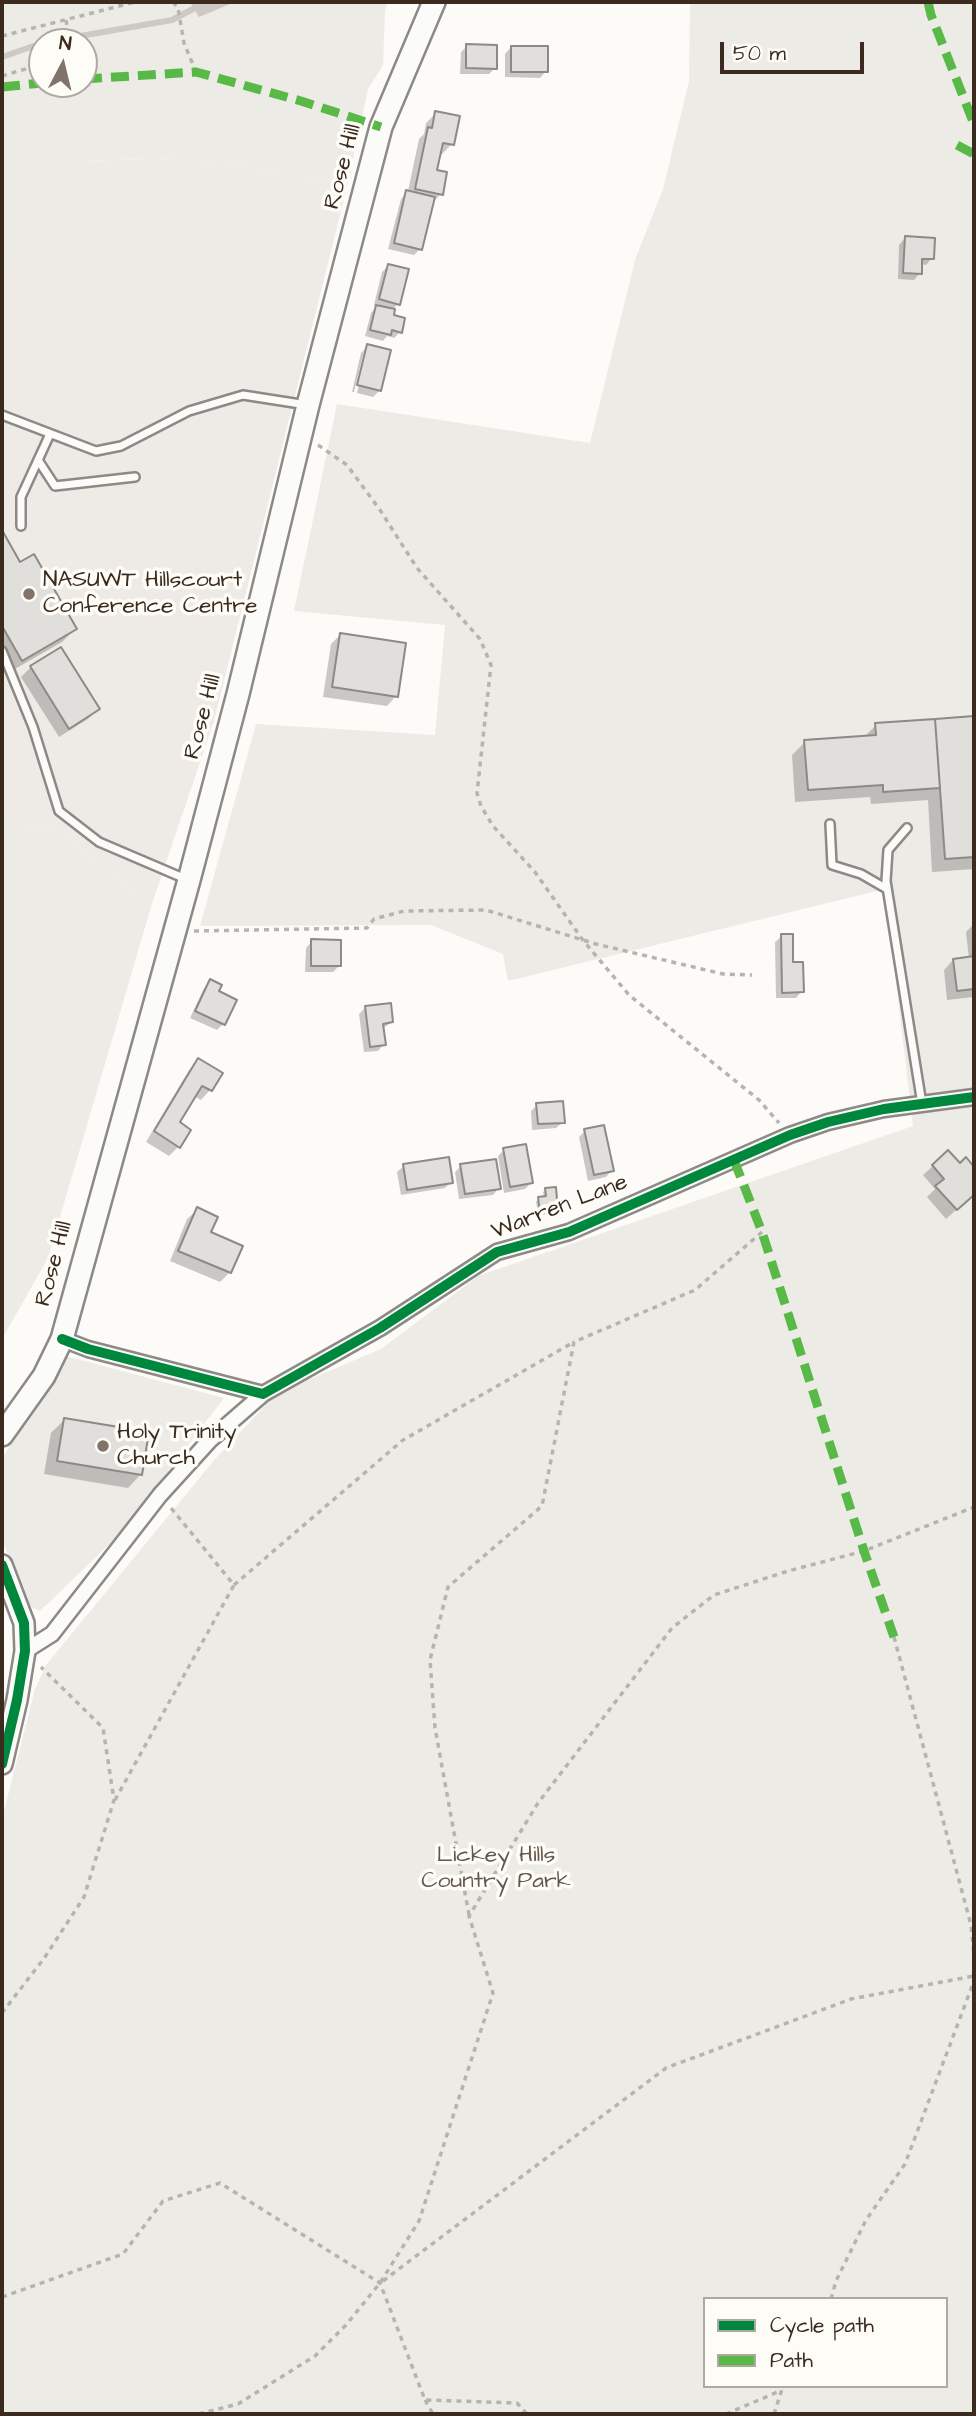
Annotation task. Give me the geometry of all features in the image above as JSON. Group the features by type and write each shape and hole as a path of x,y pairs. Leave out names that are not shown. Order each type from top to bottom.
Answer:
{"main road":[{"name":"Rose Hill","path":"2,1435 44,1376 62,1339 189,880 381,127 434,2"}],"street":[{"name":"Warren Lane","path":"24,1651 52,1634 160,1496 210,1440 263,1394 380,1328 496,1252 569,1232 790,1135 828,1122 884,1109 974,1097"},
{"path":"62,1339 89,1349 263,1394"},
{"path":"2,1569 24,1623 24,1651 17,1700 2,1764"}],"lane":[{"path":"2,415 96,451 121,446 189,411 243,395 308,405"},
{"path":"21,526 21,497 50,434"},
{"path":"38,460 55,486 135,477"},
{"path":"2,651 33,727 60,811 99,842 189,880"},
{"path":"830,824 832,865 861,874 887,889"},
{"path":"907,828 888,850 887,889 922,1104"}],"path":[{"path":"2,36 135,2"},
{"path":"173,2 178,8 181,32 196,72"},
{"path":"65,19 67,28"},
{"path":"2,76 28,68"},
{"path":"302,433 347,465 417,568 480,639 491,666 477,793 481,807 493,826 535,872 582,939 629,995 759,1100 790,1135"},
{"path":"175,927 197,932 367,928 374,919 404,911 486,910 582,939 723,974 752,975"},
{"path":"2,2013 46,1957 84,1897 114,1800 234,1585 404,1440 575,1342 695,1290 762,1232"},
{"path":"199,2414 237,2404 315,2356 346,2325 380,2283 419,2221 493,1993 469,1916 435,1728 430,1660 448,1587 542,1506 575,1342"},
{"path":"160,1496 234,1585"},
{"path":"469,1916 538,1803 672,1628 714,1595 788,1571 864,1551 974,1507"},
{"path":"894,1637 971,1925 974,1955"},
{"path":"24,1651 103,1728 114,1800"},
{"path":"380,2283 666,2068 851,1999 974,1978"},
{"path":"832,2297 836,2281 866,2220 905,2164 974,1978"},
{"path":"2,2297 123,2255 163,2200 220,2182 380,2283 425,2400 433,2414"},
{"path":"774,2414 782,2388"},
{"path":"726,2414 780,2392"},
{"path":"425,2400 517,2403 527,2414"}],"shaded area":[{"path":"190,2 235,2 199,17"},
{"name":"NASUWT Hillscourt Conference Centre","path":"2,147 80,161 184,158 348,183 214,721 151,907 58,830 2,821"}],"green space":[{"path":"2,2 387,2 383,65 368,89 348,183 184,158 81,161 61,203 81,230 74,254 25,265 2,254"},
{"name":"Lickey Hills Country Park","path":"690,2 974,2 974,2414 2,2414 2,1819 35,1689 46,1665 215,1459 277,1393 381,1349 478,1276 913,1126 885,889 508,981 503,954 431,925 200,926 256,724 435,735 445,625 294,611 337,404 590,443 635,260 663,189 689,81"},
{"path":"2,821 58,830 151,907 48,1258 2,1339"},
{"path":"62,1355 224,1398 120,1534 40,1611 29,1606 2,1539 2,1459"}],"building":[{"path":"466,44 497,45 497,69 466,68"},
{"path":"511,46 548,46 548,72 511,72"},
{"path":"435,111 460,116 454,145 443,143 437,170 447,172 443,195 415,189 428,127 432,128"},
{"path":"406,190 435,197 422,250 394,243"},
{"path":"905,236 935,238 934,259 922,259 922,274 903,273"},
{"path":"388,264 409,269 400,305 379,299"},
{"path":"376,305 395,309 394,315 405,318 402,333 392,330 391,335 370,330"},
{"path":"367,344 391,350 381,391 357,385"},
{"name":"NASUWT Hillscourt Conference Centre","path":"2,530 20,562 34,554 77,629 22,661 2,626"},
{"path":"340,633 406,643 398,697 332,687"},
{"name":"NASUWT Hillscourt Conference Centre","path":"61,647 100,709 69,729 30,666"},
{"path":"974,716 974,857 945,859 935,719"},
{"path":"935,719 940,788 883,792 883,785 808,790 804,740 876,735 875,723"},
{"path":"781,934 793,934 793,962 803,962 804,992 782,993"},
{"path":"311,939 341,940 341,966 311,966"},
{"path":"974,956 974,989 957,991 953,959"},
{"path":"210,979 222,985 219,991 237,1000 225,1025 195,1011"},
{"path":"391,1003 393,1022 383,1024 386,1045 370,1047 365,1006"},
{"path":"198,1058 223,1073 212,1091 202,1086 180,1122 191,1130 180,1148 154,1131"},
{"path":"563,1101 565,1123 538,1124 536,1103"},
{"path":"604,1125 614,1171 594,1175 584,1129"},
{"path":"526,1144 533,1183 510,1187 503,1148"},
{"path":"948,1150 960,1163 966,1157 974,1167 974,1195 957,1210 935,1186 944,1179 932,1165"},
{"path":"449,1157 453,1183 407,1190 403,1164"},
{"path":"496,1159 501,1189 465,1194 460,1164"},
{"path":"556,1187 558,1212 540,1213 538,1197 546,1196 545,1188"},
{"path":"197,1207 218,1217 211,1232 243,1246 231,1273 178,1251"},
{"name":"Holy Trinity Church","path":"64,1418 149,1432 142,1475 57,1461"}],"waterway":[{"path":"98,33 172,20 193,9"},
{"path":"2,57 28,48"}],"marked path":[{"path":"928,2 974,124"},
{"path":"98,78 196,72 301,101 381,127"},
{"path":"2,87 28,84"},
{"path":"957,145 974,154"},
{"path":"734,1160 762,1232 894,1637"}],"cycle path":[{"path":"62,1339 88,1349 263,1394 380,1328 497,1252 569,1232 790,1135 828,1122 884,1109 974,1097"},
{"path":"2,1565 24,1623 25,1651 2,1764"}],"place":[{"name":"NASUWT Hillscourt Conference Centre","path":"29,594"},
{"name":"Holy Trinity Church","path":"103,1446"}]}
